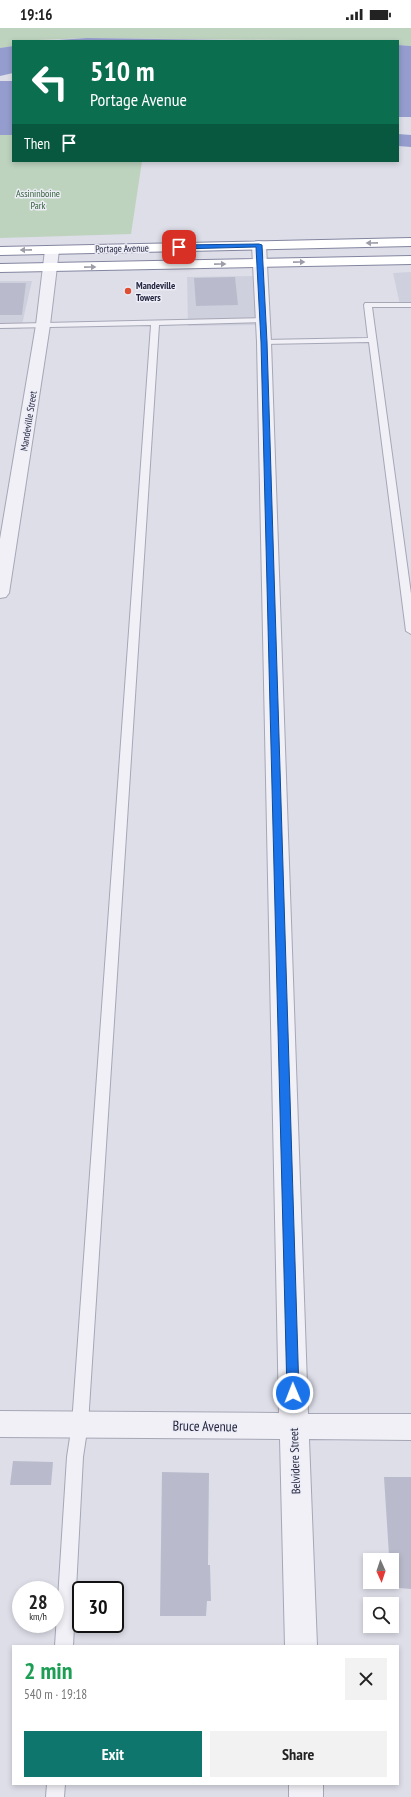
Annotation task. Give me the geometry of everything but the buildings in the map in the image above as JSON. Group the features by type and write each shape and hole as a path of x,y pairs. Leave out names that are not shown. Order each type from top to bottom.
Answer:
{"highway":[{"name":"Portage Avenue","path":"0,268 51,267 260,254 411,242"},
{"name":"Portage Avenue","path":"0,251 52,250 260,254 411,260"}],"street":[{"name":"Mandeville Street","path":"0,593 43,325 52,250"},
{"name":"Belvidere Street","path":"260,254 264,331 301,1645"},
{"name":"Bruce Avenue","path":"0,1424 411,1427"},
{"path":"306,1785 306,1797"}],"lane":[{"path":"411,305 368,305 411,631"},
{"path":"64,1645 75,1457 80,1424 155,323"},
{"path":"0,326 155,323 373,340"},
{"path":"55,1797 56,1785"}],"shaded area":[{"path":"411,272 411,305 400,305 393,273"},
{"path":"260,276 262,325 188,326 187,277"},
{"path":"0,281 32,281 21,329 0,329"}],"green space":[{"path":"0,28 411,28 411,46 399,45 399,40 87,38 12,40 12,46 0,48"},
{"name":"Assininboine Park","path":"0,135 12,135 12,162 142,162 131,234 0,238"}],"water":[{"path":"87,38 217,40 58,40"},
{"path":"399,45 411,46 411,117 399,117"},
{"path":"12,46 12,73 0,76 0,48"},
{"path":"0,81 12,81 12,135 0,135"},
{"path":"399,134 411,135 411,147 399,146"}],"place":[{"name":"Mandeville Towers","path":"128,291"}],"route":[{"path":"179,247 259,245 264,342 293,1393"}]}
